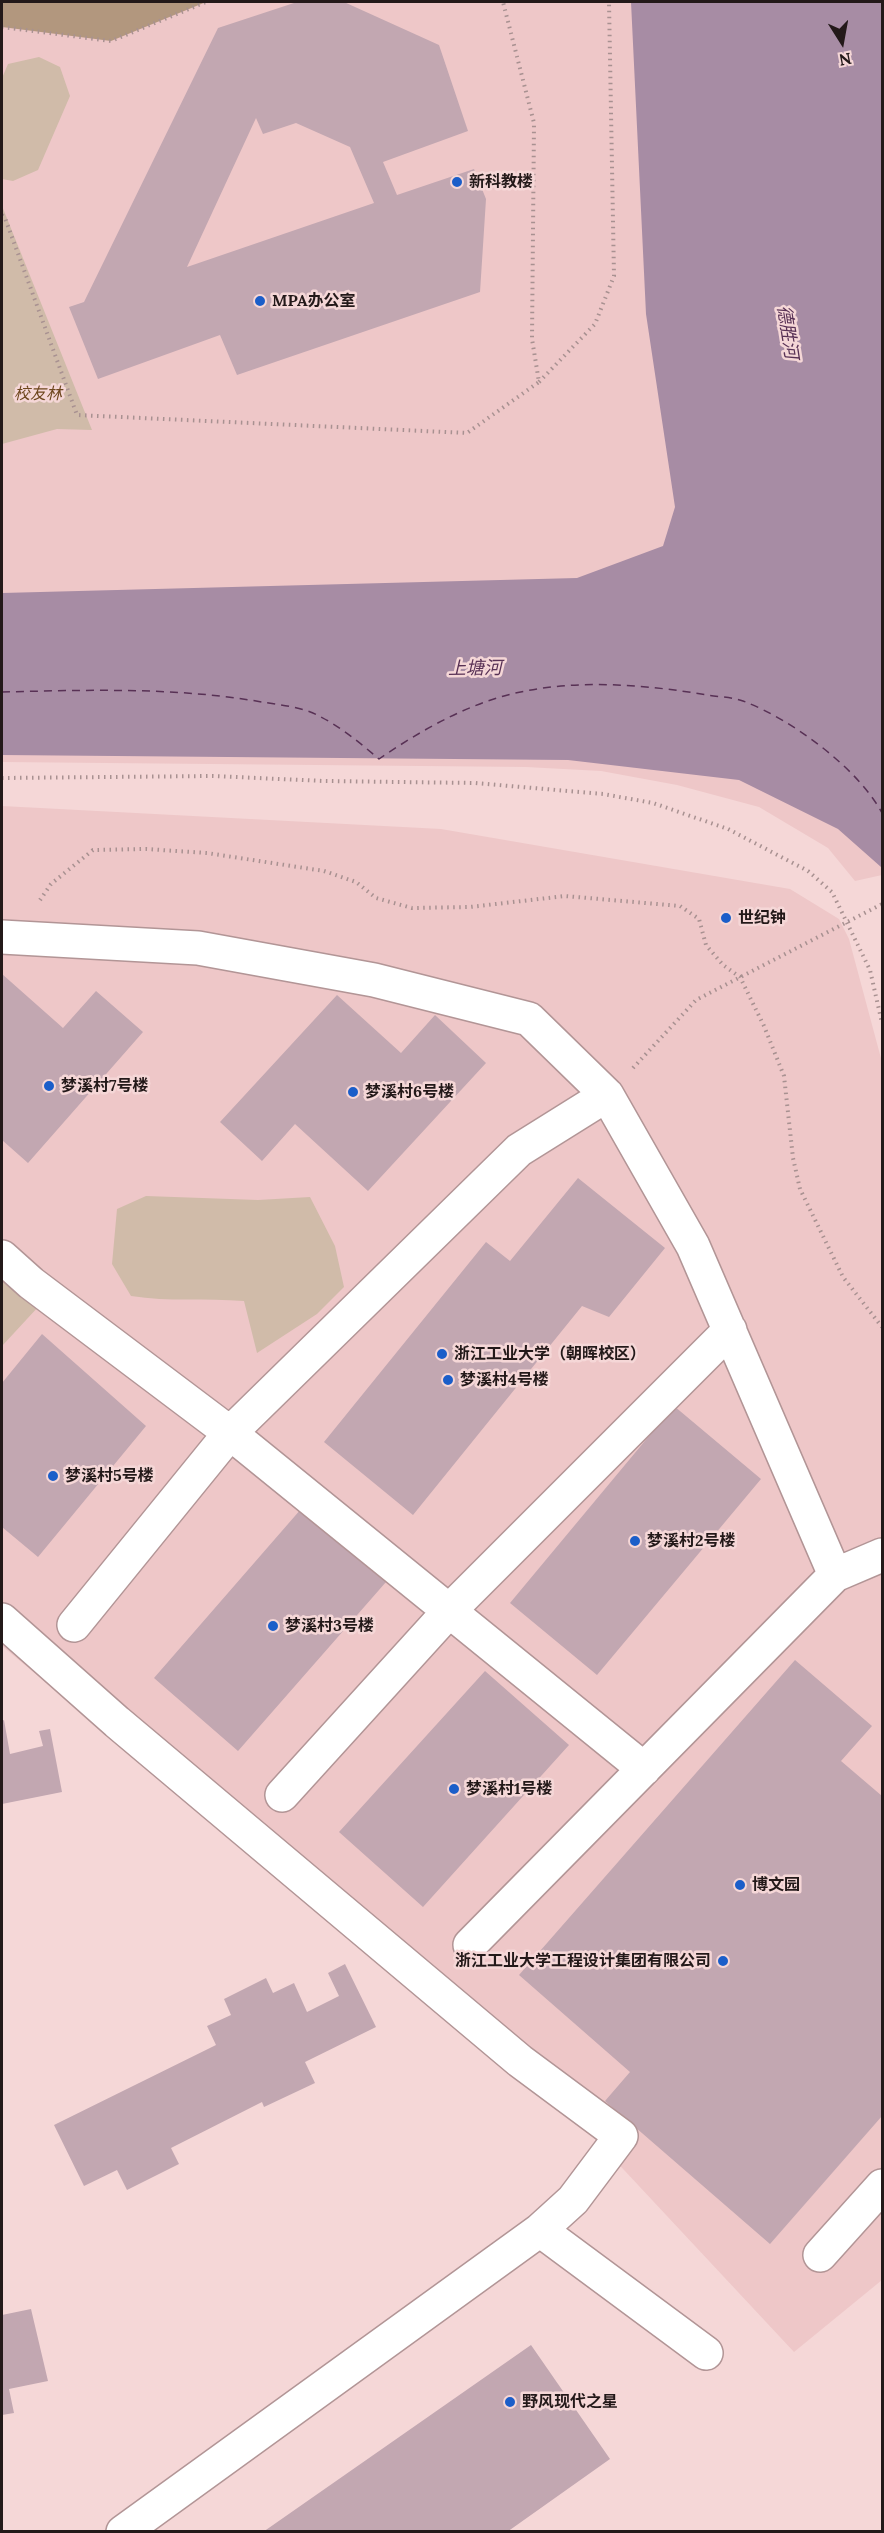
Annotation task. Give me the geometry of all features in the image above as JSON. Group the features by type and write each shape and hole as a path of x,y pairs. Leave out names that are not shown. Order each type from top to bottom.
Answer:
{"street":[{"path":"9,937 198,948 374,980 529,1019 607,1095 693,1246 835,1575"},
{"path":"74,1625 230,1433 519,1150 607,1095"},
{"path":"2,1257 31,1283 230,1433 451,1609 644,1769"},
{"path":"282,1795 451,1609 730,1330"},
{"path":"470,1945 835,1575 882,1555"},
{"path":"2,1620 126,1730 520,2061 621,2136 573,2200 540,2230 123,2532"},
{"path":"820,2254 882,2186"},
{"path":"540,2230 706,2353"}],"path":[{"path":"2,27 111,41 206,2"},
{"path":"503,2 534,123 532,339 539,382"},
{"path":"2,215 77,415 467,433 539,382 595,324 614,276 609,2"},
{"path":"2,778 213,776 324,781 430,781 603,794 653,803 728,829 808,871 832,892 870,970 882,1023"},
{"path":"9,937 51,884 93,850 146,849 207,853 324,871 356,882 376,898 412,908 470,907 565,896 680,906 699,919 706,945 723,965 740,977 765,1026 784,1076 792,1158 800,1189 843,1277 882,1327"},
{"path":"607,1095 696,1000 882,904"}],"shaded area":[{"path":"2,2 882,2 882,875 855,881 828,848 759,807 677,785 601,771 526,767 2,762"},
{"path":"2,2 206,2 111,41 2,27"},
{"name":"浙江工业大学（朝晖校区）","path":"2,806 441,829 790,889 839,919 849,939 882,1062 882,2280 794,2352 596,2140 2,1646"}],"green space":[{"path":"39,57 60,67 70,96 38,170 13,181 2,179 2,78 8,64"},
{"name":"校友林","path":"2,206 92,430 57,429 2,444"},
{"path":"146,1196 258,1200 310,1197 335,1246 344,1287 317,1314 257,1353 244,1301 131,1296 112,1264 117,1209"},
{"path":"2,1272 39,1306 2,1346"}],"water":[{"path":"631,2 882,2 882,872 881,867 838,829 739,780 568,760 2,755 2,593 577,578 663,546 675,507 646,314"}],"building":[{"name":"新科教楼","path":"297,2 344,2 439,45 468,131 383,162 397,195 474,169 486,199 480,292 237,375 220,335 98,379 69,307 84,302 218,28","holes":["256,118 263,134 296,123 350,147 374,203 187,267"]},
{"name":"梦溪村7号楼","path":"2,974 63,1028 96,991 143,1032 28,1163 2,1140"},
{"name":"梦溪村6号楼","path":"337,995 401,1053 435,1015 486,1063 368,1191 295,1124 262,1161 220,1122"},
{"name":"梦溪村4号楼","path":"578,1178 665,1248 609,1317 582,1306 413,1515 324,1442 486,1242 510,1261"},
{"name":"梦溪村5号楼","path":"42,1334 146,1426 38,1557 2,1527 2,1383"},
{"name":"梦溪村2号楼","path":"674,1406 761,1479 597,1675 510,1603"},
{"name":"梦溪村3号楼","path":"308,1501 393,1574 238,1751 154,1678"},
{"name":"博文园","path":"795,1660 872,1726 841,1761 882,1796 882,2116 770,2244 605,2101 630,2072 519,1975"},
{"name":"梦溪村1号楼","path":"485,1671 569,1745 423,1907 339,1832"},
{"path":"4,1720 10,1754 43,1746 39,1731 50,1729 62,1792 2,1804 2,1721"},
{"path":"345,1964 376,2027 305,2062 315,2083 264,2107 262,2102 171,2148 179,2164 127,2190 117,2170 84,2186 54,2125 216,2045 207,2026 231,2015 224,1999 266,1978 273,1993 294,1983 307,2012 339,1996 328,1973"},
{"path":"31,2309 48,2381 9,2389 14,2413 2,2415 2,2315"},
{"name":"野风现代之星","path":"531,2345 610,2459 507,2532 263,2532"}],"ferry route":[{"path":"2,692 99,690 165,692 230,697 284,705 306,710 327,720 379,759 455,714 488,701 529,690 606,685 682,691 739,700 762,709 802,732 857,779 882,813"}],"place":[{"name":"新科教楼","path":"457,182"},
{"name":"MPA办公室","path":"260,301"},
{"name":"世纪钟","path":"726,918"},
{"name":"梦溪村7号楼","path":"49,1086"},
{"name":"梦溪村6号楼","path":"353,1092"},
{"name":"浙江工业大学（朝晖校区）","path":"442,1354"},
{"name":"梦溪村4号楼","path":"448,1380"},
{"name":"梦溪村5号楼","path":"53,1476"},
{"name":"梦溪村2号楼","path":"635,1541"},
{"name":"梦溪村3号楼","path":"273,1626"},
{"name":"梦溪村1号楼","path":"454,1789"},
{"name":"博文园","path":"740,1885"},
{"name":"浙江工业大学工程设计集团有限公司","path":"723,1961"},
{"name":"野风现代之星","path":"510,2402"}],"water label":[{"name":"德胜河","path":"787,332"},
{"name":"上塘河","path":"475,669"}]}
